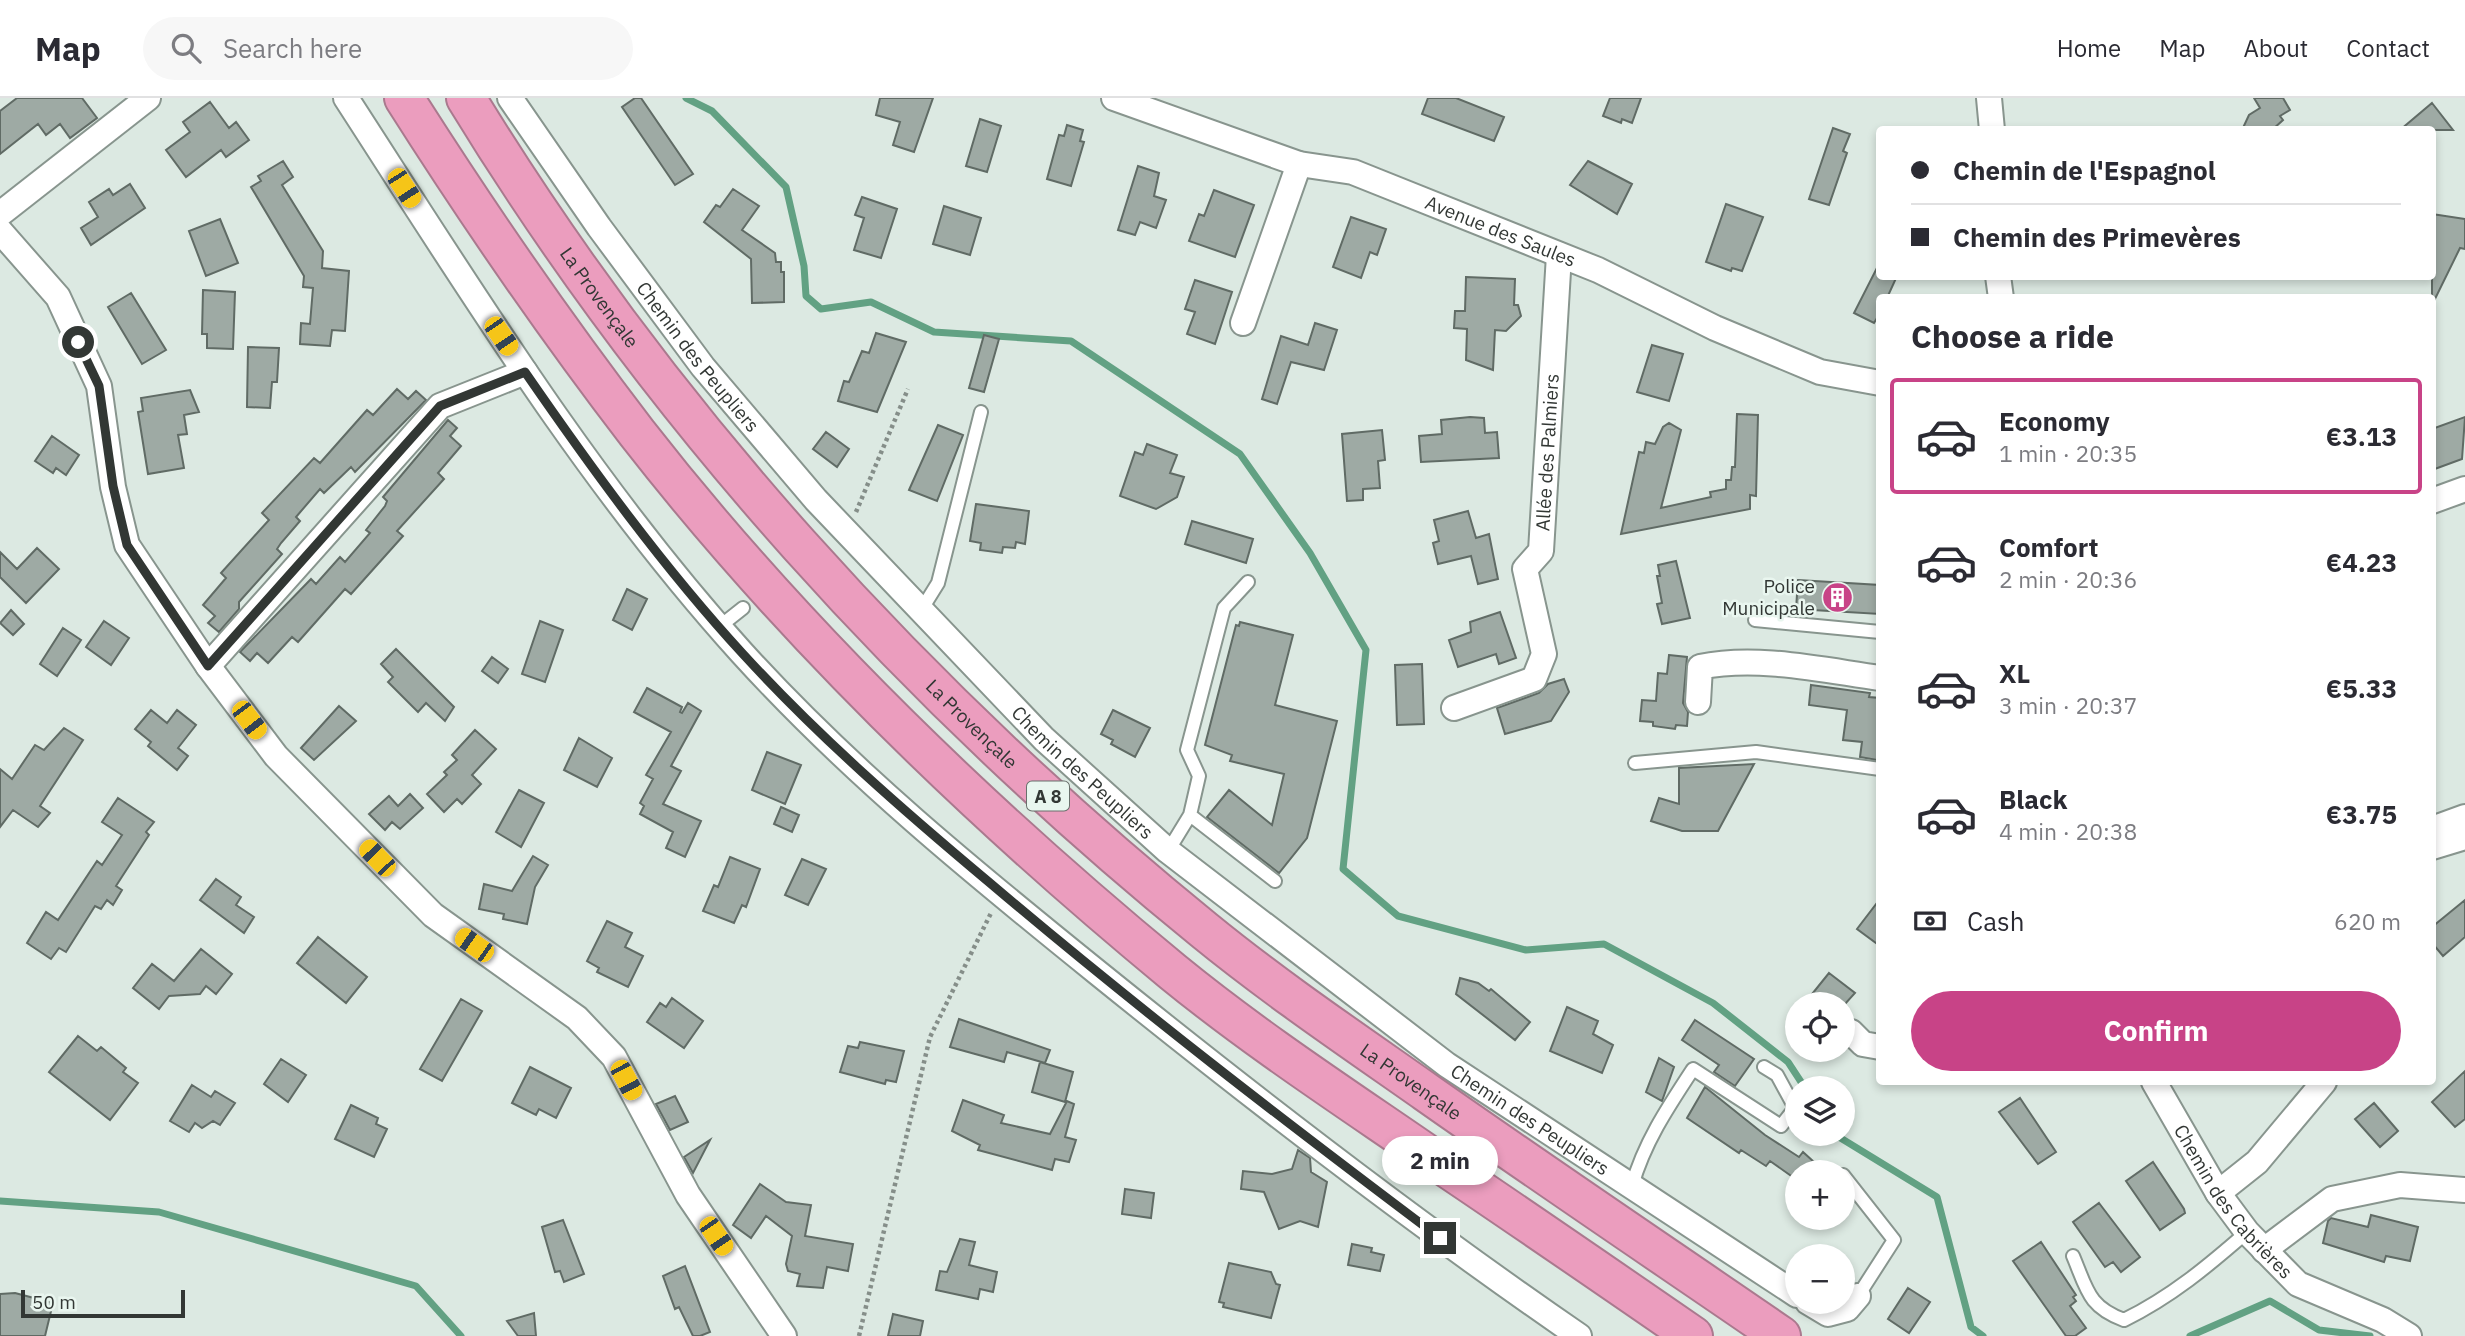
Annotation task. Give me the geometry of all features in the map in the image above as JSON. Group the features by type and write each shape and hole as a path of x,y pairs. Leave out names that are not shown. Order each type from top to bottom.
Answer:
{"highway":[{"name":"A 8","path":"404,98 546,311 640,436 829,653 954,776 1047,864 1176,974 1312,1076 1693,1336"},
{"name":"La Provençale","path":"466,98 558,239 626,332 782,526 845,597 1072,819 1207,933 1346,1036 1781,1336"}],"street":[{"path":"0,214 148,98"},
{"path":"346,98 525,372 648,541 719,627 876,787 1230,1080 1482,1269 1579,1336"},
{"name":"Chemin des Peupliers","path":"510,98 599,227 703,367 838,534 920,612 1044,739 1168,851 1447,1065 1785,1287"},
{"name":"Avenue des Saules","path":"1114,98 1299,164 1353,172 1598,270 1715,328 1819,372 1876,382"},
{"path":"1989,98 1992,126"},
{"path":"1243,323 1299,164"},
{"path":"0,231 58,298 99,386 113,486 127,545 208,666 276,756 433,915 577,1018 614,1057 688,1195 783,1336"},
{"name":"Allée des Palmiers","path":"1454,708 1534,679 1544,654 1525,569 1541,551 1559,255"},
{"path":"208,666 440,406 525,372"},
{"path":"2436,500 2465,489"},
{"path":"1698,702 1700,667 1712,664 1782,665 1876,677"},
{"path":"2436,828 2465,817"},
{"path":"2436,845 2465,837"},
{"path":"1855,1036 1864,1044 1876,1046"},
{"name":"Chemin des Cabrières","path":"2156,1085 2218,1193 2256,1241 2298,1284 2383,1320 2409,1336"},
{"path":"2218,1193 2257,1162 2321,1085"},
{"path":"2256,1241 2332,1199 2400,1185 2465,1190"},
{"path":"1855,1300 1858,1296"}],"lane":[{"path":"920,612 938,583 981,412"},
{"path":"1168,851 1190,815 1199,776 1187,750 1224,608 1248,582"},
{"path":"719,627 743,608"},
{"path":"1755,620 1876,632"},
{"path":"1635,764 1756,752 1876,768"},
{"path":"1190,815 1275,881"},
{"path":"1632,1186 1660,1119 1693,1069 1781,1126 1795,1108 1777,1075 1764,1067"},
{"path":"1855,1190 1894,1240 1858,1296"},
{"path":"2073,1256 2091,1299 2104,1312 2124,1320 2153,1306 2256,1241"}],"path":[{"path":"838,534 855,514 908,389"},
{"path":"859,1336 930,1037 1001,893"}],"building":[{"path":"17,98 82,98 97,118 70,138 60,124 46,135 38,124 0,154 0,111"},
{"path":"635,98 641,98 693,174 675,185 622,107"},
{"path":"880,98 933,98 914,152 893,145 900,122 876,115"},
{"path":"1428,98 1456,98 1504,117 1494,141 1422,114"},
{"path":"1610,98 1641,98 1632,123 1622,119 1621,123 1603,116"},
{"path":"2254,98 2283,98 2290,110 2280,116 2283,120 2276,126 2244,126 2249,115 2260,108"},
{"path":"210,102 229,128 236,122 249,140 226,157 221,150 186,177 166,150 190,132 183,122"},
{"path":"2432,103 2453,130 2436,130 2436,126 2405,126"},
{"path":"980,119 1001,126 987,172 966,166"},
{"path":"1067,125 1083,130 1080,141 1084,142 1071,186 1047,179 1059,135 1064,136"},
{"path":"1833,128 1850,134 1843,151 1847,153 1829,205 1809,199"},
{"path":"283,161 293,177 282,185 323,251 322,268 349,271 345,331 332,330 330,346 300,344 301,323 310,324 313,288 303,287 304,276 251,187 261,181 258,176"},
{"path":"1588,161 1632,184 1617,214 1570,185"},
{"path":"1138,166 1159,173 1154,196 1166,200 1156,228 1140,222 1135,235 1118,230"},
{"path":"130,184 145,208 91,245 81,228 98,217 89,202 109,189 113,195"},
{"path":"733,189 759,206 742,230 775,253 776,262 781,262 781,272 784,272 784,302 752,303 751,259 704,222 716,205 720,207"},
{"path":"1214,190 1254,205 1235,257 1189,241 1199,214 1204,216"},
{"path":"862,197 897,209 881,258 854,250 864,218 855,215"},
{"path":"1726,204 1763,217 1742,271 1732,268 1731,271 1706,262"},
{"path":"944,206 981,218 970,255 933,244"},
{"path":"2436,215 2465,219 2465,249 2460,248 2436,297 2436,294 2432,294 2432,280 2436,280"},
{"path":"1351,217 1386,229 1377,255 1370,252 1361,278 1333,267"},
{"path":"220,219 238,263 206,276 189,231"},
{"path":"1876,270 1876,280 1895,280 1889,294 1876,294 1874,323 1854,313"},
{"path":"1466,277 1515,279 1514,305 1518,305 1521,316 1506,331 1495,330 1493,370 1466,360 1467,329 1454,328 1455,311 1465,311"},
{"path":"1195,280 1232,292 1215,344 1187,334 1195,312 1185,309"},
{"path":"203,290 235,292 233,349 207,348 207,334 202,334"},
{"path":"131,293 166,350 142,364 108,307"},
{"path":"1315,323 1337,330 1324,370 1291,362 1277,404 1262,399 1281,336 1308,345"},
{"path":"876,333 906,342 877,412 838,401 844,381 849,382 862,351 869,353"},
{"path":"984,335 999,339 984,392 969,388"},
{"path":"1652,345 1683,354 1669,401 1637,392"},
{"path":"248,347 279,348 277,382 272,382 270,408 247,407"},
{"path":"397,389 408,399 416,391 426,400 355,472 351,467 324,493 320,489 296,517 300,521 277,549 282,554 239,602 239,609 219,632 208,623 215,616 203,605 226,578 221,573 269,520 262,513 314,458 320,463 367,410 373,415"},
{"path":"190,390 199,412 184,415 187,434 178,435 184,468 148,474 138,412 143,411 141,398"},
{"path":"1737,414 1758,415 1756,496 1750,495 1750,509 1621,534 1639,452 1644,453 1646,442 1655,444 1663,427 1669,423 1681,430 1661,508 1711,497 1710,492 1726,489 1726,480 1731,480 1732,467 1735,467"},
{"path":"2465,417 2462,459 2436,469 2436,428"},
{"path":"1484,418 1485,433 1497,432 1499,458 1421,462 1419,436 1442,434 1441,420"},
{"path":"448,420 457,428 450,436 461,446 438,473 444,479 397,531 403,536 351,594 345,589 298,642 292,637 268,663 257,653 250,661 240,652 311,579 316,584 340,557 345,562 370,533 366,530 387,501 383,497"},
{"path":"938,425 963,435 937,501 909,490"},
{"path":"1382,430 1385,460 1378,461 1380,488 1363,489 1363,500 1347,501 1342,434"},
{"path":"826,432 849,449 837,467 813,449"},
{"path":"52,436 79,455 66,475 56,468 53,473 35,461"},
{"path":"1147,444 1177,455 1170,473 1184,477 1177,497 1156,509 1120,496 1135,452 1143,455"},
{"path":"976,504 1029,511 1025,544 1016,542 1015,548 1003,547 1002,553 980,550 981,543 970,541"},
{"path":"1468,511 1476,538 1489,534 1498,579 1478,584 1471,556 1438,564 1433,543 1439,541 1434,520"},
{"path":"1192,521 1253,539 1246,563 1185,544"},
{"path":"37,548 59,569 26,603 0,577 0,552 17,569"},
{"path":"1676,561 1690,618 1662,624 1657,604 1662,603 1657,576 1660,576 1658,565"},
{"name":"Police Municipale","path":"1798,580 1876,585 1876,614 1796,609"},
{"path":"627,589 647,599 632,630 613,620"},
{"path":"11,610 24,624 13,635 0,623"},
{"path":"1500,612 1516,658 1499,664 1496,654 1458,667 1449,640 1471,632 1470,622"},
{"path":"104,621 129,638 111,665 86,647"},
{"path":"540,621 563,630 545,682 522,674"},
{"path":"1240,622 1293,635 1275,705 1337,721 1307,838 1279,873 1207,817 1229,790 1272,825 1284,774 1230,761 1232,755 1205,745 1236,625 1239,626"},
{"path":"63,628 81,640 57,676 40,664"},
{"path":"396,649 454,707 445,721 426,703 418,712 388,682 393,677 381,664"},
{"path":"1669,655 1687,657 1683,703 1688,712 1687,726 1676,725 1675,729 1640,721 1642,700 1656,701 1658,673 1667,674"},
{"path":"492,657 508,669 498,683 482,671"},
{"path":"1422,664 1424,724 1397,725 1395,665"},
{"path":"1564,679 1569,692 1551,721 1505,734 1497,708 1539,693 1548,684"},
{"path":"1811,685 1870,693 1869,697 1876,698 1876,760 1860,757 1862,742 1843,740 1847,710 1809,705"},
{"path":"647,688 682,707 682,713 688,703 701,711 671,766 681,771 663,804 701,821 685,857 666,848 673,832 640,814 644,806 640,803 653,779 646,775 671,732 634,712"},
{"path":"339,706 356,721 314,760 301,748"},
{"path":"151,710 167,723 177,710 196,725 178,748 188,756 177,770 148,746 151,742 135,729"},
{"path":"1113,710 1150,728 1135,757 1111,744 1113,740 1101,734"},
{"path":"64,728 83,740 40,806 50,813 38,827 13,810 0,827 0,769 12,779 35,745 44,750"},
{"path":"475,730 496,749 472,775 481,784 462,804 457,799 444,812 427,794 447,775 444,772 457,760 452,755"},
{"path":"579,738 612,758 597,787 564,770"},
{"path":"767,752 801,765 785,804 752,790"},
{"path":"1754,764 1718,831 1682,831 1651,821 1659,798 1679,804 1679,768"},
{"path":"519,790 544,803 521,847 496,832"},
{"path":"410,794 423,808 400,829 392,822 385,830 369,814 389,796 398,806"},
{"path":"118,798 154,822 146,832 149,835 116,886 122,890 113,905 107,900 101,909 95,906 66,952 59,948 51,959 27,943 46,912 58,920 97,861 102,865 122,835 102,822"},
{"path":"781,807 799,815 792,832 774,824"},
{"path":"533,856 548,865 535,887 527,924 503,919 504,914 479,909 484,884 512,891"},
{"path":"730,857 760,869 746,907 742,905 734,923 703,911 714,885 718,887"},
{"path":"802,859 826,869 808,905 785,895"},
{"path":"216,879 241,897 236,905 254,917 244,933 200,900"},
{"path":"2465,900 2465,937 2443,956 2436,948 2436,924"},
{"path":"1876,904 1876,943 1857,929"},
{"path":"607,921 632,933 625,947 643,956 628,987 597,972 599,968 587,961"},
{"path":"318,937 367,977 346,1003 297,963"},
{"path":"201,949 232,974 216,994 206,986 200,994 169,996 159,1009 133,988 152,964 174,981"},
{"path":"1829,973 1854,992 1814,992"},
{"path":"1460,978 1478,983 1489,991 1491,989 1530,1022 1515,1040 1456,994"},
{"path":"672,998 703,1021 684,1048 647,1022 660,1003 666,1007"},
{"path":"461,999 482,1011 442,1081 420,1069"},
{"path":"1567,1007 1598,1021 1593,1034 1613,1045 1602,1073 1550,1051"},
{"path":"959,1019 1050,1050 1045,1063 1007,1052 1004,1062 950,1047"},
{"path":"1695,1020 1754,1059 1735,1086 1714,1072 1719,1065 1682,1040"},
{"path":"78,1036 97,1051 101,1047 126,1068 123,1072 138,1083 110,1120 49,1072"},
{"path":"860,1042 904,1051 896,1082 886,1080 885,1084 840,1072 848,1046 858,1048"},
{"path":"1659,1058 1674,1067 1662,1101 1646,1092"},
{"path":"281,1059 306,1075 288,1102 264,1084"},
{"path":"1040,1062 1073,1072 1065,1102 1032,1092"},
{"path":"530,1067 571,1088 556,1118 539,1109 536,1115 512,1103"},
{"path":"2465,1071 2465,1119 2455,1127 2432,1102"},
{"path":"192,1085 211,1097 215,1091 235,1103 220,1125 213,1121 202,1128 195,1123 189,1132 170,1121"},
{"path":"1705,1087 1765,1135 1799,1157 1803,1152 1812,1160 1785,1160 1785,1172 1770,1161 1766,1166 1741,1150 1739,1153 1687,1118"},
{"path":"675,1096 688,1122 670,1130 656,1104"},
{"path":"2020,1098 2056,1152 2038,1164 1999,1112"},
{"path":"963,1100 1004,1115 1001,1123 1050,1134 1067,1101 1074,1104 1065,1137 1076,1140 1069,1162 1055,1159 1052,1170 978,1150 980,1145 952,1131"},
{"path":"2374,1103 2398,1131 2380,1147 2355,1119"},
{"path":"351,1105 378,1118 376,1124 387,1129 374,1157 335,1139"},
{"path":"710,1140 693,1173 684,1157"},
{"path":"1298,1150 1310,1158 1311,1172 1327,1182 1318,1227 1300,1221 1279,1229 1264,1192 1241,1189 1243,1171 1272,1174 1292,1169"},
{"path":"2153,1162 2185,1213 2160,1230 2126,1181"},
{"path":"760,1184 786,1202 811,1205 805,1236 853,1244 848,1271 827,1267 823,1288 797,1286 800,1274 788,1271 786,1264 792,1236 766,1216 751,1238 733,1225"},
{"path":"1125,1189 1154,1193 1151,1218 1122,1214"},
{"path":"2099,1203 2140,1257 2121,1272 2113,1262 2105,1267 2073,1222"},
{"path":"2371,1215 2418,1227 2410,1261 2386,1256 2384,1262 2323,1243 2331,1218 2368,1227"},
{"path":"563,1220 584,1274 564,1282 560,1271 555,1272 542,1227"},
{"path":"960,1239 975,1242 969,1265 997,1272 993,1292 980,1289 978,1299 936,1290 940,1271 947,1272"},
{"path":"2041,1242 2076,1295 2073,1297 2076,1301 2070,1306 2086,1328 2075,1336 2066,1336 2013,1261"},
{"path":"1352,1244 1372,1248 1371,1252 1384,1255 1380,1271 1348,1265"},
{"path":"1229,1263 1271,1272 1276,1284 1280,1285 1271,1318 1223,1307 1224,1303 1219,1302"},
{"path":"685,1266 710,1332 700,1336 693,1336 679,1307 675,1309 663,1276"},
{"path":"1908,1288 1930,1302 1909,1333 1888,1319"},
{"path":"15,1293 53,1303 45,1336 0,1336 0,1294"},
{"path":"534,1313 536,1336 518,1336 507,1321"},
{"path":"893,1314 923,1321 920,1336 888,1336"}],"waterway":[{"path":"686,98 712,111 786,187 804,266 806,296 821,309 871,302 934,332 1071,341 1240,454 1310,553 1366,650 1343,869 1398,916 1526,950 1604,944 1713,1003 1788,1062 1797,1076"},
{"path":"1854,1146 1937,1197 1971,1327 1983,1336"},
{"path":"0,1201 159,1212 416,1286 461,1336"},
{"path":"2190,1336 2270,1301 2319,1330 2370,1336"}],"place":[{"name":"Police Municipale","path":"1838,597"}],"route":[{"path":"78,342 99,386 113,486 127,545 208,666 440,406 525,372 648,541 719,627 876,787 1047,932 1230,1080 1440,1238"}]}
